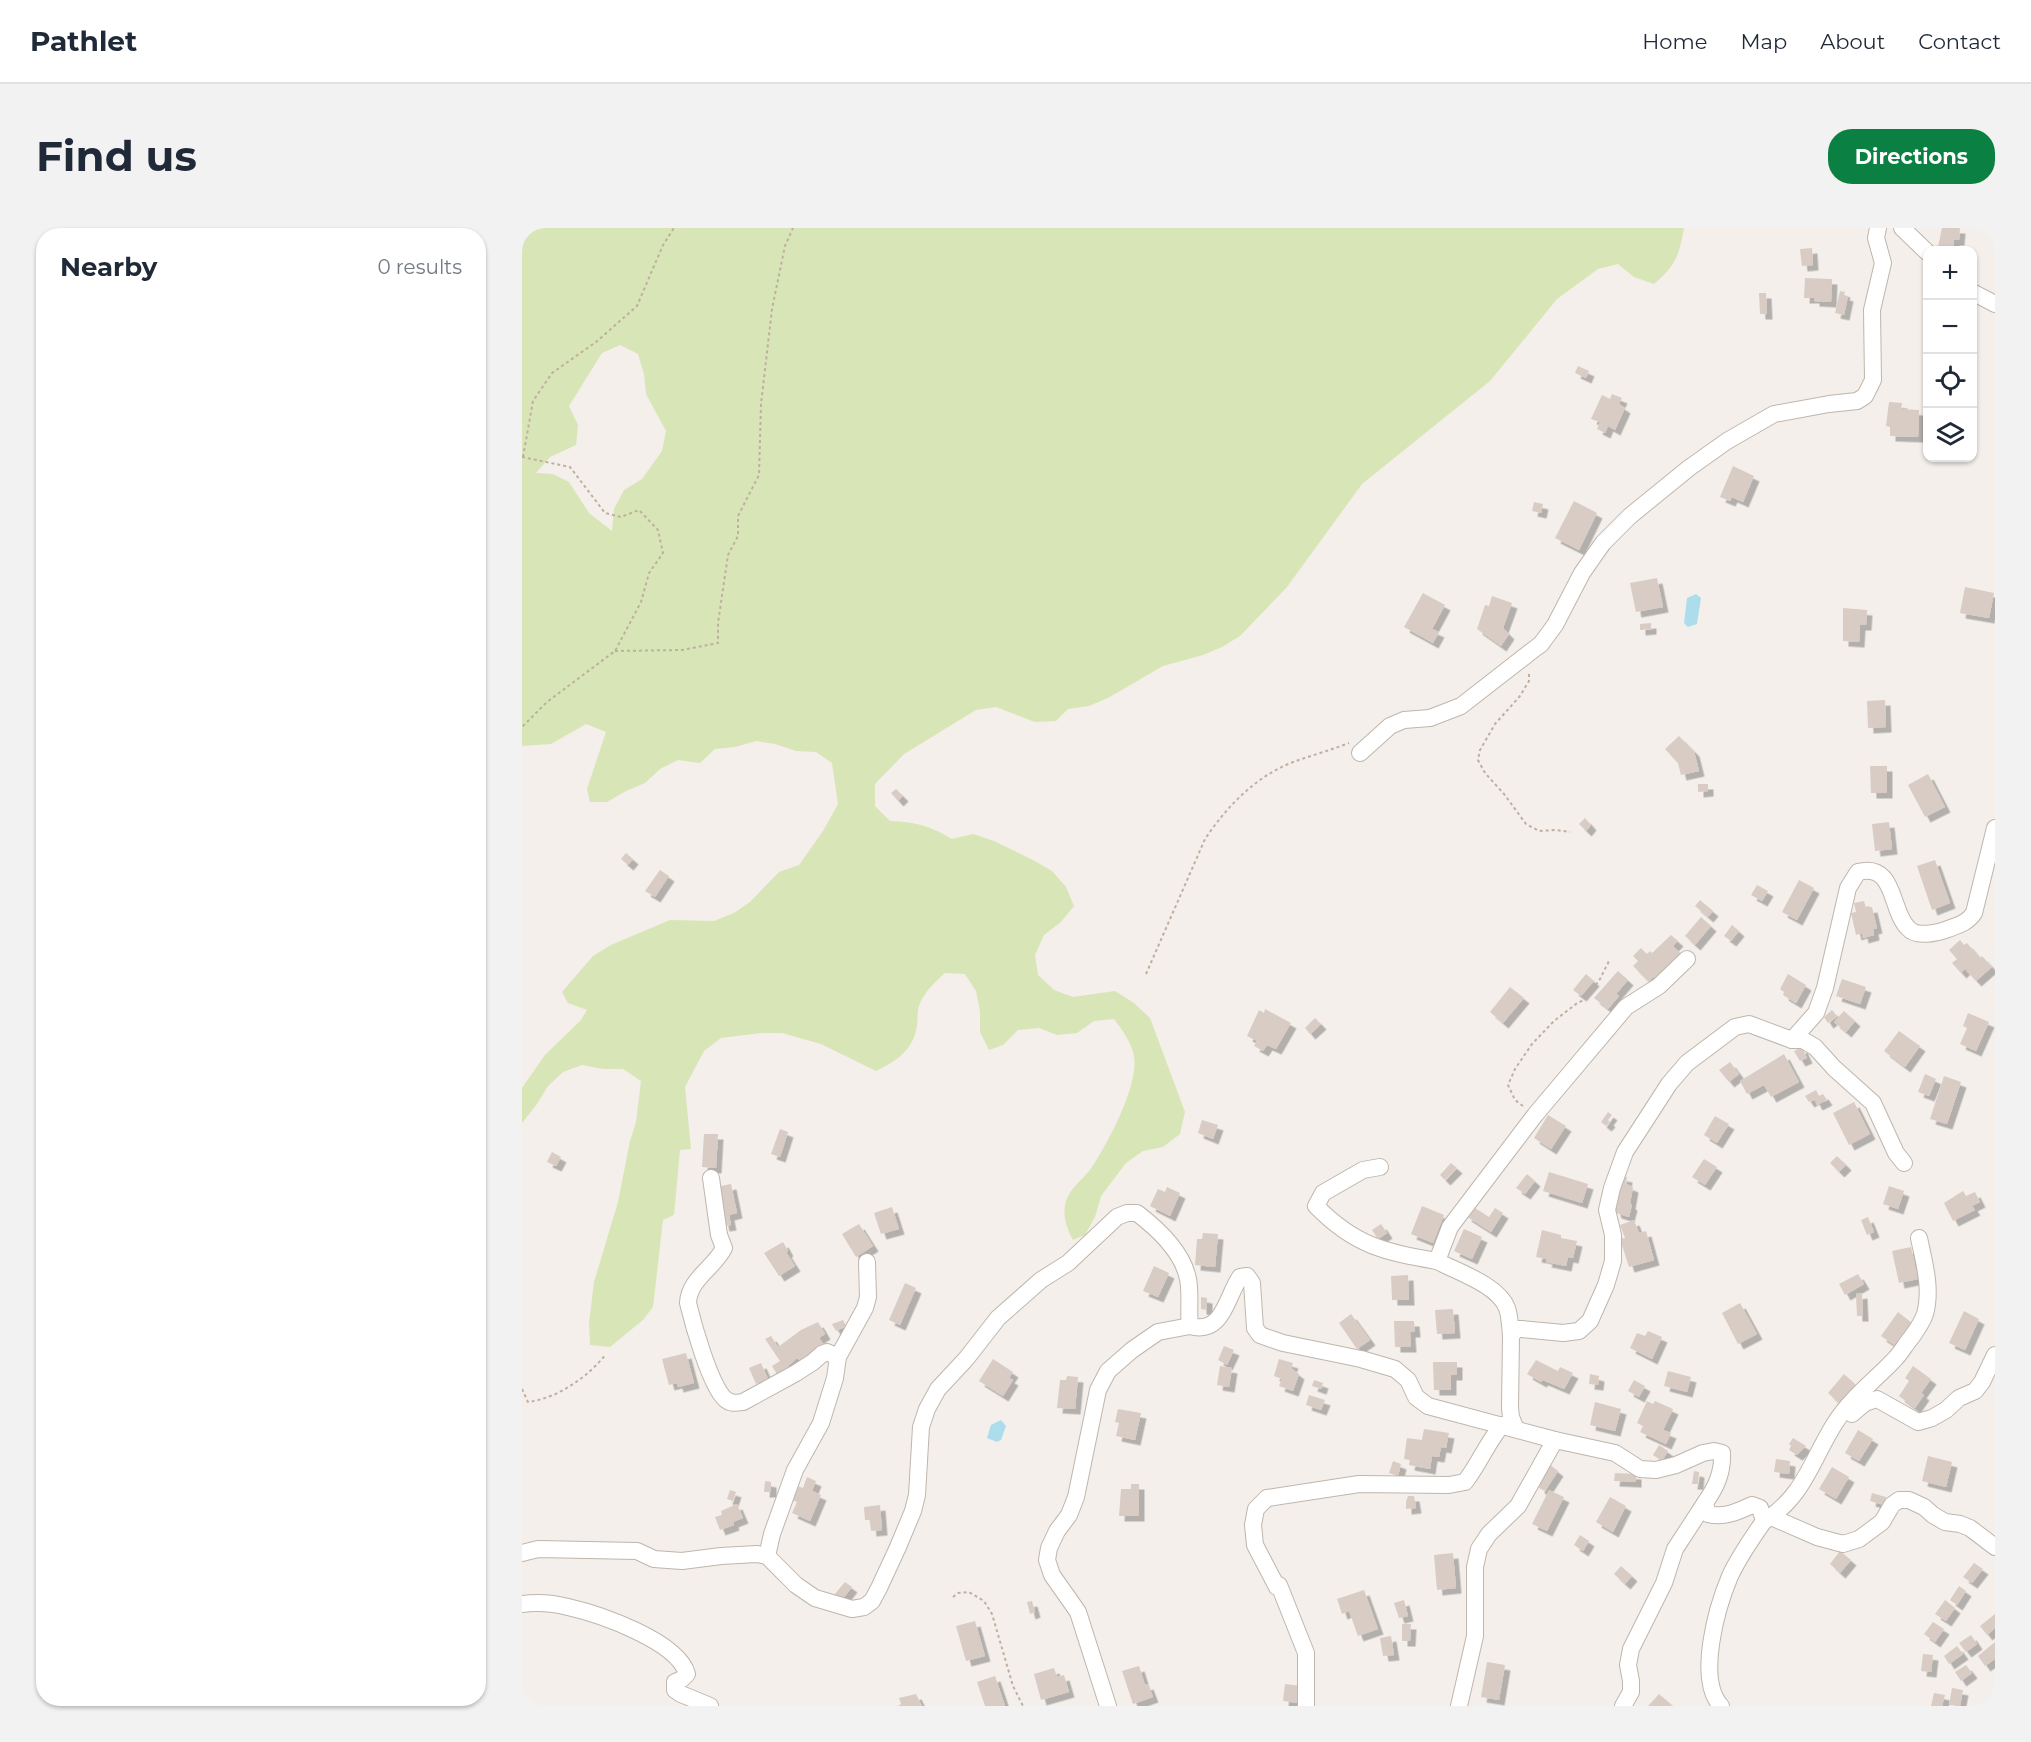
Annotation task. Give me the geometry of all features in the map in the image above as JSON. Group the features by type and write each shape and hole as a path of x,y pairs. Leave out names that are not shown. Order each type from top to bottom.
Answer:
{"street":[{"path":"1357,747 1404,720 1430,718 1461,706 1541,644 1582,573 1603,543 1630,516 1689,468 1727,441 1774,414 1857,401 1865,396 1873,380 1872,310 1883,263 1876,238 1878,228"},
{"path":"1902,228 1923,248"},
{"path":"1977,295 1995,304"},
{"path":"1792,1040 1816,1013 1825,988 1848,888 1858,872 1867,870 1878,874 1889,884 1908,929 1919,934 1941,932 1968,922 1974,913 1995,828"},
{"path":"1437,1261 1440,1248 1450,1227 1535,1115 1626,1007 1659,986 1687,959"},
{"path":"1511,1336 1516,1329 1571,1332 1579,1330 1590,1321 1606,1285 1613,1261 1613,1236 1607,1210 1625,1152 1670,1084 1687,1063 1735,1027 1749,1024 1792,1040 1803,1040 1815,1047 1834,1068 1873,1103 1896,1153 1904,1163"},
{"path":"1380,1167 1363,1170 1323,1193 1317,1206 1326,1216 1356,1239 1393,1254 1437,1261 1489,1287 1497,1294 1506,1305 1510,1318 1511,1417 1509,1427"},
{"path":"711,1178 719,1235 724,1248 693,1285 688,1293 688,1303 710,1371 721,1394 733,1403 743,1402 796,1373 822,1354 827,1352 838,1357"},
{"path":"522,1553 538,1550 637,1551 654,1559 682,1561 745,1555 767,1556 796,1585 815,1598 852,1609 864,1607 872,1601 913,1511 917,1495 921,1427 927,1409 938,1389 1007,1310 1041,1280 1068,1263 1118,1217 1127,1213 1137,1213 1164,1238 1183,1263 1188,1280 1190,1326"},
{"path":"1721,1706 1715,1699 1708,1670 1713,1631 1730,1576 1749,1543 1768,1519 1791,1500 1835,1422 1897,1358 1924,1315 1928,1295 1926,1273 1918,1238"},
{"path":"767,1556 772,1534 795,1470 820,1423 835,1378 838,1357 865,1308 868,1297 867,1262"},
{"path":"1108,1706 1078,1612 1052,1575 1047,1560 1049,1548 1069,1515 1076,1497 1098,1390 1108,1371 1158,1332 1190,1326 1202,1330 1211,1326 1219,1317 1240,1277 1247,1276 1252,1283 1255,1328 1260,1335 1283,1343 1395,1369 1408,1380 1416,1397 1428,1406 1555,1440 1615,1453 1640,1469 1656,1470 1714,1451 1722,1453 1723,1466 1716,1487 1675,1549 1664,1583 1631,1649 1628,1665 1632,1681 1631,1692 1623,1706"},
{"path":"1820,1449 1856,1410 1873,1399 1877,1399 1918,1422 1932,1418 1946,1410 1959,1398 1975,1391 1982,1382 1995,1354"},
{"path":"1306,1706 1306,1653 1279,1585 1277,1587 1255,1545 1253,1525 1256,1509 1267,1498 1359,1484 1449,1485 1465,1482 1494,1435 1509,1427"},
{"path":"1459,1706 1475,1636 1475,1567 1479,1549 1489,1534 1518,1506 1555,1440"},
{"path":"1705,1503 1708,1514 1718,1516 1737,1513 1752,1505 1760,1508 1768,1519 1843,1544 1859,1539 1882,1522 1892,1505 1899,1500 1909,1500 1924,1507 1945,1522 1970,1527 1995,1548"},
{"path":"522,1604 536,1602 568,1607 612,1621 650,1637 685,1666 687,1674 675,1682 675,1689 681,1694 710,1706"}],"path":[{"path":"522,727 547,702 615,651 641,602 649,573 663,553 658,530 639,510 621,517 605,513 570,467 523,457 533,401 552,373 596,342 637,306 663,245 674,228"},
{"path":"615,651 682,650 718,643 718,623 728,555 738,536 738,516 759,475 761,404 772,309 785,246 793,228"},
{"path":"1533,650 1529,681 1520,696 1496,724 1480,750 1478,760 1485,773 1526,824 1539,831 1570,832"},
{"path":"1146,974 1205,839 1218,820 1248,788 1268,774 1294,762 1357,747"},
{"path":"1535,1115 1515,1100 1508,1085 1515,1069 1532,1044 1554,1021 1587,998 1609,961"},
{"path":"522,1389 528,1402 540,1400 574,1383 598,1364 606,1354"},
{"path":"953,1597 958,1593 969,1592 984,1601 988,1607 1013,1686 1023,1706"}],"green space":[{"path":"522,228 1684,228 1672,265 1654,284 1634,277 1618,264 1598,269 1557,299 1490,381 1362,484 1287,587 1240,636 1203,655 1163,666 1108,698 1089,706 1068,709 1056,721 1035,722 996,707 976,710 904,754 875,784 875,806 890,821 922,826 952,839 973,834 994,841 1052,871 1066,887 1074,906 1061,922 1044,935 1035,955 1038,975 1054,990 1073,997 1115,991 1134,1003 1150,1018 1185,1112 1180,1134 1163,1147 1143,1151 1126,1163 1101,1196 1095,1217 1085,1235 1073,1240 1066,1223 1065,1205 1069,1194 1099,1157 1127,1098 1134,1068 1134,1056 1129,1041 1114,1019 1094,1021 1077,1033 1057,1035 1039,1028 1018,1030 1003,1045 989,1050 980,1032 980,1011 976,991 965,974 945,973 921,1001 915,1033 908,1047 891,1063 876,1071 821,1044 782,1033 721,1038 704,1051 685,1087 691,1149 680,1150 674,1215 663,1220 653,1307 643,1320 610,1347 590,1345 589,1323 594,1282 618,1202 636,1122 641,1081 623,1069 603,1069 582,1065 563,1072 548,1086 522,1123 522,1088 545,1055 581,1020 587,1010 568,1003 562,992 593,956 611,945 670,920 714,921 734,913 750,902 779,872 799,865 823,831 838,804 832,763 816,752 796,751 775,744 756,741 735,747 715,749 700,763 678,760 660,769 645,783 607,802 590,802 587,789 606,732 586,724 551,744 522,746","holes":["620,345 638,354 644,374 646,394 666,431 662,451 642,479 624,490 614,509 612,531 589,513 569,482 553,474 536,473 550,457 576,445 578,425 569,406 602,353"]}],"water":[{"path":"1696,594 1701,598 1697,624 1688,627 1684,623 1687,598"},
{"path":"1001,1420 1006,1426 1001,1440 997,1442 987,1438 991,1425"}],"building":[{"path":"1942,228 1960,228 1959,240 1954,240 1953,246 1938,246"},
{"path":"1812,248 1813,265 1802,266 1800,249"},
{"path":"1805,278 1832,279 1831,302 1804,298"},
{"path":"1840,291 1845,292 1844,295 1848,296 1844,315 1835,313"},
{"path":"1759,293 1766,293 1767,314 1760,314"},
{"path":"1578,366 1589,371 1586,378 1575,373"},
{"path":"1612,394 1622,398 1619,404 1625,408 1615,430 1608,426 1605,433 1597,429 1600,422 1591,419 1602,395 1610,399"},
{"path":"1889,402 1902,403 1901,409 1919,410 1918,437 1890,436 1890,427 1886,426"},
{"path":"1733,466 1754,476 1743,502 1732,497 1730,501 1720,497"},
{"path":"1574,501 1597,513 1579,550 1555,538"},
{"path":"1534,502 1543,504 1541,513 1532,511"},
{"path":"1657,578 1663,607 1636,612 1630,583"},
{"path":"1965,587 1994,593 1989,618 1960,613"},
{"path":"1423,593 1445,605 1432,629 1439,632 1433,643 1404,627"},
{"path":"1492,596 1512,603 1503,628 1509,634 1501,646 1477,629 1485,605 1489,606"},
{"path":"1843,608 1867,610 1866,625 1860,625 1859,642 1843,641"},
{"path":"1651,623 1651,629 1640,630 1640,624"},
{"path":"1885,700 1886,727 1868,728 1867,701"},
{"path":"1679,736 1694,751 1699,771 1681,775 1678,763 1665,749"},
{"path":"1870,766 1887,766 1887,793 1871,793"},
{"path":"1928,774 1945,807 1925,817 1908,785"},
{"path":"1698,784 1708,784 1708,791 1698,792"},
{"path":"896,789 903,796 898,801 891,793"},
{"path":"1585,818 1591,825 1586,831 1579,824"},
{"path":"1889,822 1892,849 1875,851 1872,824"},
{"path":"626,853 633,859 628,865 621,859"},
{"path":"1935,860 1950,903 1932,910 1917,866"},
{"path":"660,870 669,876 655,897 645,891"},
{"path":"1799,880 1814,888 1797,920 1782,912"},
{"path":"1757,885 1768,891 1762,901 1751,895"},
{"path":"1700,900 1713,911 1708,917 1695,906"},
{"path":"1864,901 1866,908 1872,907 1877,928 1873,929 1874,935 1863,938 1862,933 1856,935 1851,913 1856,912 1854,903"},
{"path":"1701,917 1711,926 1695,945 1685,936"},
{"path":"1732,925 1739,931 1731,941 1724,936"},
{"path":"1671,935 1678,941 1673,946 1682,955 1656,980 1653,977 1649,982 1633,966 1638,961 1633,956 1641,948 1647,954 1650,951 1652,953"},
{"path":"1960,940 1964,945 1967,943 1980,958 1982,956 1992,967 1976,981 1965,969 1961,973 1952,963 1957,959 1949,950"},
{"path":"1618,971 1628,980 1616,994 1619,996 1608,1009 1594,998"},
{"path":"1586,974 1594,981 1581,996 1573,990"},
{"path":"1788,974 1806,985 1796,1003 1783,995 1784,992 1780,989"},
{"path":"1842,979 1866,987 1860,1004 1836,996"},
{"path":"1510,987 1524,998 1503,1023 1490,1012"},
{"path":"1265,1009 1291,1023 1276,1049 1267,1045 1263,1051 1254,1046 1257,1041 1247,1036 1259,1010 1264,1013"},
{"path":"1832,1010 1837,1016 1828,1023 1824,1017"},
{"path":"1844,1011 1855,1021 1846,1032 1834,1022"},
{"path":"1968,1013 1989,1022 1976,1051 1960,1044 1967,1028 1963,1026"},
{"path":"1315,1018 1321,1024 1310,1034 1305,1028"},
{"path":"1899,1031 1920,1046 1905,1067 1884,1051"},
{"path":"1802,1047 1807,1058 1800,1061 1794,1051"},
{"path":"1784,1054 1799,1082 1771,1097 1764,1085 1747,1094 1740,1081"},
{"path":"1730,1062 1739,1074 1729,1082 1719,1070"},
{"path":"1925,1074 1936,1079 1929,1096 1918,1092"},
{"path":"1944,1076 1961,1082 1947,1124 1930,1119"},
{"path":"1816,1090 1819,1096 1823,1094 1827,1100 1817,1105 1814,1099 1809,1102 1805,1096"},
{"path":"1854,1102 1870,1134 1849,1145 1833,1113"},
{"path":"1608,1112 1612,1115 1606,1126 1601,1122"},
{"path":"1548,1115 1566,1126 1551,1149 1534,1138"},
{"path":"1715,1116 1729,1124 1717,1143 1704,1135"},
{"path":"1202,1120 1218,1125 1213,1139 1198,1133"},
{"path":"780,1129 788,1132 780,1157 771,1154"},
{"path":"704,1134 718,1134 716,1168 702,1167"},
{"path":"552,1152 561,1157 556,1166 547,1162"},
{"path":"1837,1156 1846,1165 1839,1172 1830,1163"},
{"path":"1704,1159 1717,1167 1705,1185 1692,1177"},
{"path":"1451,1163 1457,1168 1445,1180 1440,1175"},
{"path":"1549,1172 1588,1184 1582,1203 1543,1191"},
{"path":"1527,1174 1535,1181 1525,1194 1516,1188"},
{"path":"1621,1176 1627,1177 1626,1184 1633,1187 1629,1217 1616,1213 1613,1203"},
{"path":"731,1184 737,1213 729,1215 731,1225 724,1226 716,1187"},
{"path":"1889,1186 1904,1191 1898,1209 1883,1204"},
{"path":"1167,1187 1180,1193 1170,1216 1150,1206 1158,1189 1165,1192"},
{"path":"1963,1191 1966,1196 1975,1192 1980,1202 1972,1206 1975,1210 1953,1221 1944,1203"},
{"path":"1422,1206 1444,1215 1433,1243 1411,1234"},
{"path":"1472,1206 1489,1217 1495,1208 1503,1213 1491,1232 1466,1216"},
{"path":"892,1207 899,1229 881,1234 874,1213"},
{"path":"1868,1217 1874,1232 1867,1235 1861,1220"},
{"path":"1634,1220 1639,1233 1646,1231 1654,1260 1629,1267 1620,1239 1625,1238 1620,1225"},
{"path":"859,1224 873,1246 856,1257 842,1234"},
{"path":"1381,1224 1387,1233 1378,1239 1372,1230"},
{"path":"1464,1229 1482,1237 1472,1259 1454,1251"},
{"path":"1542,1230 1561,1235 1561,1238 1577,1241 1573,1258 1568,1257 1566,1266 1546,1262 1547,1259 1536,1257"},
{"path":"1203,1233 1218,1234 1215,1267 1195,1265 1197,1239 1202,1239"},
{"path":"783,1242 795,1266 779,1276 764,1253"},
{"path":"1911,1247 1918,1279 1899,1283 1892,1251"},
{"path":"1154,1266 1169,1273 1158,1297 1143,1291"},
{"path":"1858,1274 1864,1284 1845,1295 1839,1284"},
{"path":"1408,1275 1409,1300 1392,1300 1391,1276"},
{"path":"905,1283 916,1288 900,1325 889,1320"},
{"path":"1862,1293 1863,1316 1857,1316 1856,1294"},
{"path":"1201,1297 1207,1298 1207,1310 1201,1309"},
{"path":"1740,1303 1757,1334 1738,1344 1722,1313"},
{"path":"1453,1309 1455,1333 1437,1334 1435,1310"},
{"path":"1964,1311 1979,1319 1965,1350 1949,1343"},
{"path":"1898,1312 1912,1323 1896,1346 1881,1336"},
{"path":"1351,1314 1370,1340 1357,1349 1339,1323"},
{"path":"843,1320 846,1326 836,1331 832,1324"},
{"path":"1394,1321 1414,1321 1415,1332 1410,1332 1411,1347 1395,1347"},
{"path":"818,1322 825,1334 819,1338 825,1346 804,1365 797,1358 788,1366 790,1369 778,1376 772,1366 780,1361 765,1339 771,1336 778,1347 801,1330"},
{"path":"1648,1331 1662,1337 1652,1359 1630,1348 1637,1333 1645,1336"},
{"path":"1224,1346 1234,1350 1227,1365 1218,1360"},
{"path":"686,1353 694,1383 678,1387 677,1383 669,1385 662,1359"},
{"path":"993,1359 1013,1372 1009,1378 1013,1380 1003,1396 979,1381"},
{"path":"1279,1359 1293,1363 1291,1368 1299,1374 1293,1391 1279,1386 1282,1379 1274,1376"},
{"path":"1536,1360 1558,1371 1560,1367 1573,1373 1564,1389 1543,1380 1541,1382 1527,1374"},
{"path":"1433,1362 1457,1362 1457,1375 1451,1375 1451,1390 1434,1390"},
{"path":"761,1363 768,1379 756,1384 749,1368"},
{"path":"1220,1366 1232,1368 1229,1387 1217,1385"},
{"path":"1913,1366 1931,1379 1921,1393 1924,1395 1915,1408 1899,1396 1909,1381 1905,1378"},
{"path":"1668,1371 1691,1377 1687,1392 1664,1386"},
{"path":"1590,1374 1599,1376 1598,1385 1589,1384"},
{"path":"1844,1374 1856,1385 1840,1404 1828,1393"},
{"path":"1067,1376 1078,1377 1075,1409 1057,1408 1060,1380 1066,1380"},
{"path":"1314,1380 1323,1383 1321,1389 1312,1386"},
{"path":"1634,1380 1645,1386 1639,1397 1628,1391"},
{"path":"1309,1395 1325,1400 1321,1410 1306,1405"},
{"path":"1647,1401 1653,1404 1655,1401 1673,1409 1663,1430 1671,1433 1666,1444 1640,1432 1643,1426 1637,1423"},
{"path":"1595,1402 1621,1409 1615,1431 1590,1425"},
{"path":"1118,1409 1141,1413 1135,1440 1116,1436 1119,1423 1115,1422"},
{"path":"1424,1429 1449,1433 1446,1448 1441,1447 1439,1457 1432,1456 1430,1469 1409,1465 1410,1460 1404,1459 1407,1438 1422,1440"},
{"path":"1858,1430 1873,1439 1859,1461 1845,1453"},
{"path":"1793,1438 1806,1446 1797,1455 1789,1450 1791,1446 1789,1444"},
{"path":"1659,1445 1668,1451 1662,1461 1653,1455"},
{"path":"1928,1456 1952,1462 1946,1487 1922,1481"},
{"path":"1776,1459 1790,1461 1789,1474 1774,1472"},
{"path":"1393,1461 1401,1464 1398,1476 1389,1473"},
{"path":"1549,1464 1558,1471 1545,1491 1539,1488 1544,1471"},
{"path":"1832,1467 1849,1477 1836,1499 1819,1489"},
{"path":"1694,1471 1699,1472 1698,1484 1692,1484"},
{"path":"1615,1473 1636,1474 1636,1482 1614,1481"},
{"path":"807,1477 816,1481 812,1491 821,1495 810,1521 792,1513 797,1502 791,1500 797,1486 803,1488"},
{"path":"765,1481 771,1482 771,1492 764,1492"},
{"path":"1131,1484 1139,1484 1139,1516 1119,1516 1121,1489 1131,1489"},
{"path":"730,1490 736,1492 733,1501 727,1499"},
{"path":"1549,1490 1564,1497 1547,1531 1532,1524"},
{"path":"1872,1493 1886,1497 1884,1505 1870,1501"},
{"path":"1408,1496 1414,1496 1416,1508 1406,1509"},
{"path":"1610,1497 1626,1506 1613,1532 1596,1522"},
{"path":"737,1504 743,1518 733,1522 734,1525 720,1530 715,1517 722,1515 721,1511"},
{"path":"880,1505 882,1530 871,1531 870,1520 865,1520 864,1507"},
{"path":"1580,1535 1589,1541 1583,1551 1574,1545"},
{"path":"1840,1551 1851,1560 1840,1573 1830,1564"},
{"path":"1453,1553 1456,1588 1437,1590 1434,1555"},
{"path":"1974,1563 1983,1569 1972,1583 1963,1577"},
{"path":"1621,1566 1632,1576 1625,1584 1614,1574"},
{"path":"845,1582 852,1587 841,1601 834,1595"},
{"path":"1959,1586 1966,1591 1957,1605 1950,1600"},
{"path":"1364,1590 1378,1629 1358,1636 1349,1611 1342,1614 1337,1599"},
{"path":"1404,1600 1408,1616 1399,1618 1394,1603"},
{"path":"1945,1600 1955,1608 1946,1621 1935,1614"},
{"path":"1032,1601 1035,1612 1030,1614 1027,1602"},
{"path":"1995,1614 1995,1628 1987,1635 1980,1626"},
{"path":"975,1621 985,1656 966,1661 956,1626"},
{"path":"1933,1622 1944,1629 1935,1642 1924,1634"},
{"path":"1402,1624 1411,1624 1410,1641 1402,1641"},
{"path":"1971,1635 1977,1644 1966,1652 1959,1643"},
{"path":"1391,1636 1394,1655 1383,1656 1380,1638"},
{"path":"1995,1642 1995,1659 1985,1666 1978,1656"},
{"path":"1957,1646 1963,1654 1949,1664 1944,1656"},
{"path":"1923,1654 1933,1655 1931,1672 1921,1671"},
{"path":"1487,1662 1505,1665 1499,1700 1481,1697"},
{"path":"1966,1665 1972,1673 1961,1681 1955,1672"},
{"path":"1139,1666 1145,1685 1148,1684 1153,1697 1133,1704 1122,1671"},
{"path":"1054,1668 1057,1677 1064,1675 1069,1692 1041,1700 1034,1674"},
{"path":"995,1676 1005,1706 985,1706 977,1682"},
{"path":"1285,1684 1301,1686 1299,1703 1283,1701"},
{"path":"1952,1688 1963,1690 1960,1706 1949,1705"},
{"path":"1934,1693 1945,1695 1942,1706 1931,1706"},
{"path":"916,1694 922,1706 898,1706 901,1704 899,1698"},
{"path":"1659,1694 1673,1706 1648,1706"}]}
